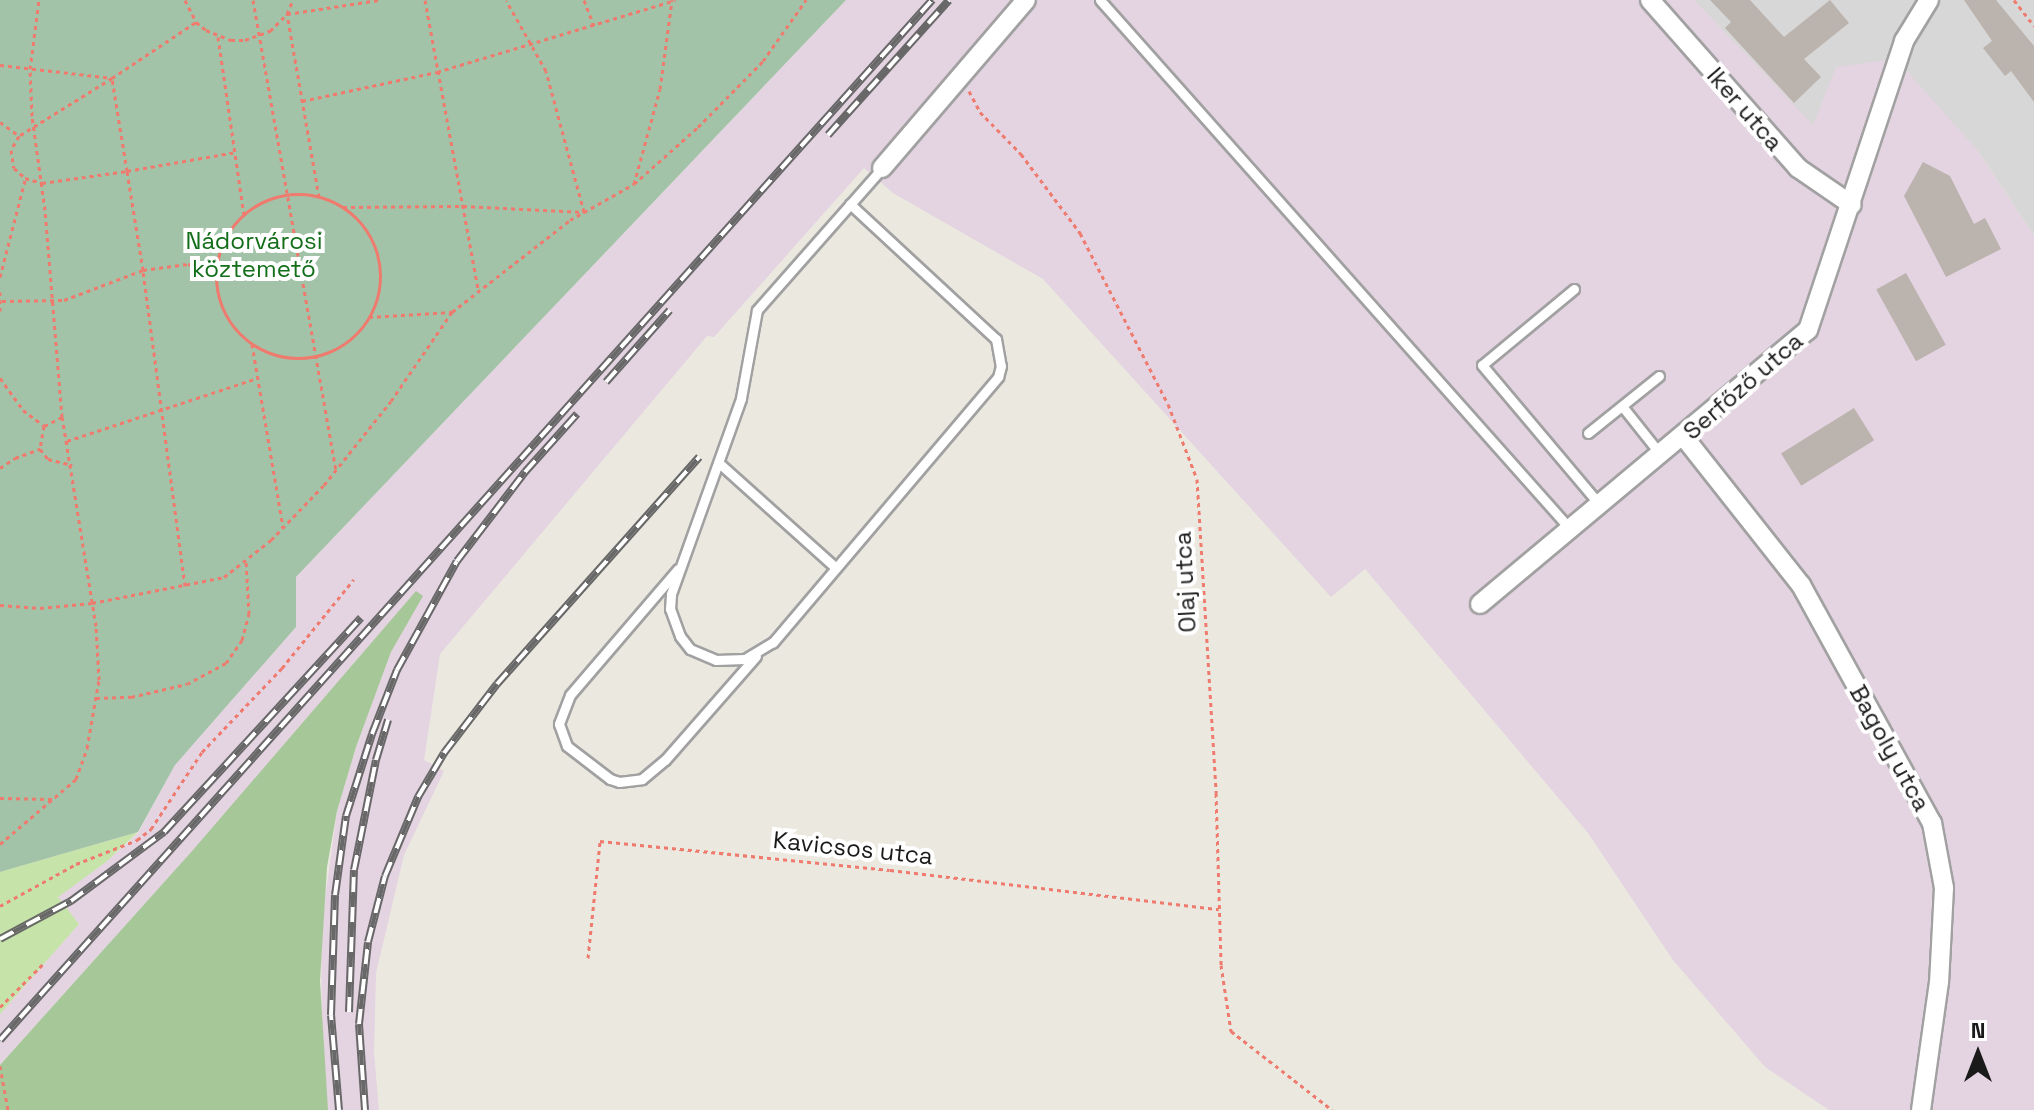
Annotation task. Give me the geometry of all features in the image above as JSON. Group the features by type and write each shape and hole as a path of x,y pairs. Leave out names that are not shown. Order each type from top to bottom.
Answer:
{"street":[{"path":"882,168 1026,0"},
{"name":"Iker utca","path":"1650,0 1798,168 1852,205"},
{"name":"Serfőző utca","path":"1480,604 1684,437 1808,330 1904,41 1929,0"},
{"name":"Bagoly utca","path":"1684,437 1801,585 1932,823 1944,888 1939,982 1921,1110"}],"lane":[{"path":"1100,0 1571,530"},
{"path":"758,654 732,662 716,660 690,649 680,636 670,609 671,594 741,398 757,310 882,168"},
{"path":"682,563 570,695 559,724 567,746 610,779 619,782 642,779 665,760 758,654 773,642 998,377 1001,366 996,339 850,204"},
{"path":"1574,289 1482,365 1600,505"},
{"path":"1588,433 1659,376"},
{"path":"1622,406 1661,455"},
{"path":"719,463 836,568"}],"path":[{"path":"0,844 76,779 87,748 99,680 92,603 62,417 42,183 34,127 30,69 39,0"},
{"path":"185,0 196,22 218,37 245,40 259,37 287,14 293,0"},
{"path":"253,0 336,470"},
{"path":"287,14 379,0"},
{"path":"425,0 478,290"},
{"path":"506,0 546,71 584,212"},
{"path":"584,0 595,27"},
{"path":"302,101 437,72 595,27 673,0 660,89 634,184"},
{"path":"0,605 40,608 92,603 224,577 283,528 336,470 391,401 452,312 584,212 634,184 698,127 763,61 806,0"},
{"path":"2014,0 2034,26"},
{"path":"287,14 319,197"},
{"path":"196,22 19,136 11,150 14,168 25,178 42,183 236,152"},
{"path":"218,37 244,215"},
{"path":"0,65 112,78"},
{"name":"Olaj utca","path":"966,68 971,99 1037,172 1080,233 1168,404 1197,479 1221,965 1231,1031 1332,1110"},
{"path":"112,78 143,270 185,586"},
{"path":"0,122 19,136"},
{"path":"0,277 25,178"},
{"path":"287,195 319,197 342,207 361,224 374,245 379,281 369,317 356,335 337,348 316,356 294,358 272,354 252,344 232,325 219,300 216,272 220,251 229,231 244,215 264,202 287,195"},
{"path":"342,207 463,206 584,212"},
{"path":"2,301 64,300 143,270 188,264 216,272"},
{"path":"0,292 0,311"},
{"path":"369,317 452,312"},
{"path":"252,344 283,528"},
{"path":"0,378 23,410 44,426"},
{"path":"67,441 257,378"},
{"path":"44,426 62,417"},
{"path":"44,426 40,449 48,459 72,465"},
{"path":"0,468 15,458 40,449"},
{"path":"96,698 131,697 187,684 226,663 242,640 249,614 246,560"},
{"path":"0,906 76,864 137,840 151,829 202,752 282,668 354,579"},
{"path":"0,798 53,799"},
{"name":"Kavicsos utca","path":"588,958 600,841 890,870 1219,909"},
{"path":"0,1007 43,964"},
{"path":"0,1066 8,1110"}],"shaded area":[{"path":"846,0 1694,0 1813,125 1836,67 1896,59 1978,151 2034,236 2034,1110 1829,1110 1765,1067 1673,960 1588,833 1365,569 1331,597 1043,279 893,193 864,168 714,337 707,336 440,654 424,760 444,771 404,855 376,973 374,1053 379,1110 328,1110 322,1056 321,928 337,811 356,747 391,652 422,596 0,1065 0,1014 79,924 57,897 106,862 138,833 175,765 296,627 296,577"},
{"path":"1694,0 2034,0 2034,236 1978,151 1813,126"}],"green space":[{"name":"Nádorvárosi köztemető","path":"0,0 846,0 296,577 296,627 175,765 138,832 0,872"},
{"path":"416,591 423,596 391,652 356,747 337,811 327,867 320,981 328,1110 0,1110 0,1065 193,850"},
{"path":"138,832 106,862 58,897 79,924 0,1014 0,872"}],"building":[{"path":"1710,0 1750,0 1784,37 1830,0 1849,23 1804,59 1821,77 1794,103 1725,28 1731,22"},
{"path":"1964,0 1996,0 2034,46 2034,102 2011,71 2005,76 1983,48 1992,41"},
{"path":"1923,162 1950,176 1974,224 1985,218 2001,249 1946,277 1904,196"},
{"path":"1906,273 1946,345 1916,361 1876,289"},
{"path":"1854,408 1874,440 1801,486 1781,454"}],"railway":[{"path":"0,1040 932,0"},
{"path":"828,135 949,0"},
{"path":"606,382 670,310"},
{"path":"339,1110 331,1015 335,895 346,816 372,734 397,670 457,561 525,472 577,414"},
{"path":"365,1110 359,1024 368,942 385,876 418,797 444,753 497,684 699,457"},
{"path":"0,939 71,901 164,832 361,618"},
{"path":"349,1012 354,870 376,760 388,720"}]}
